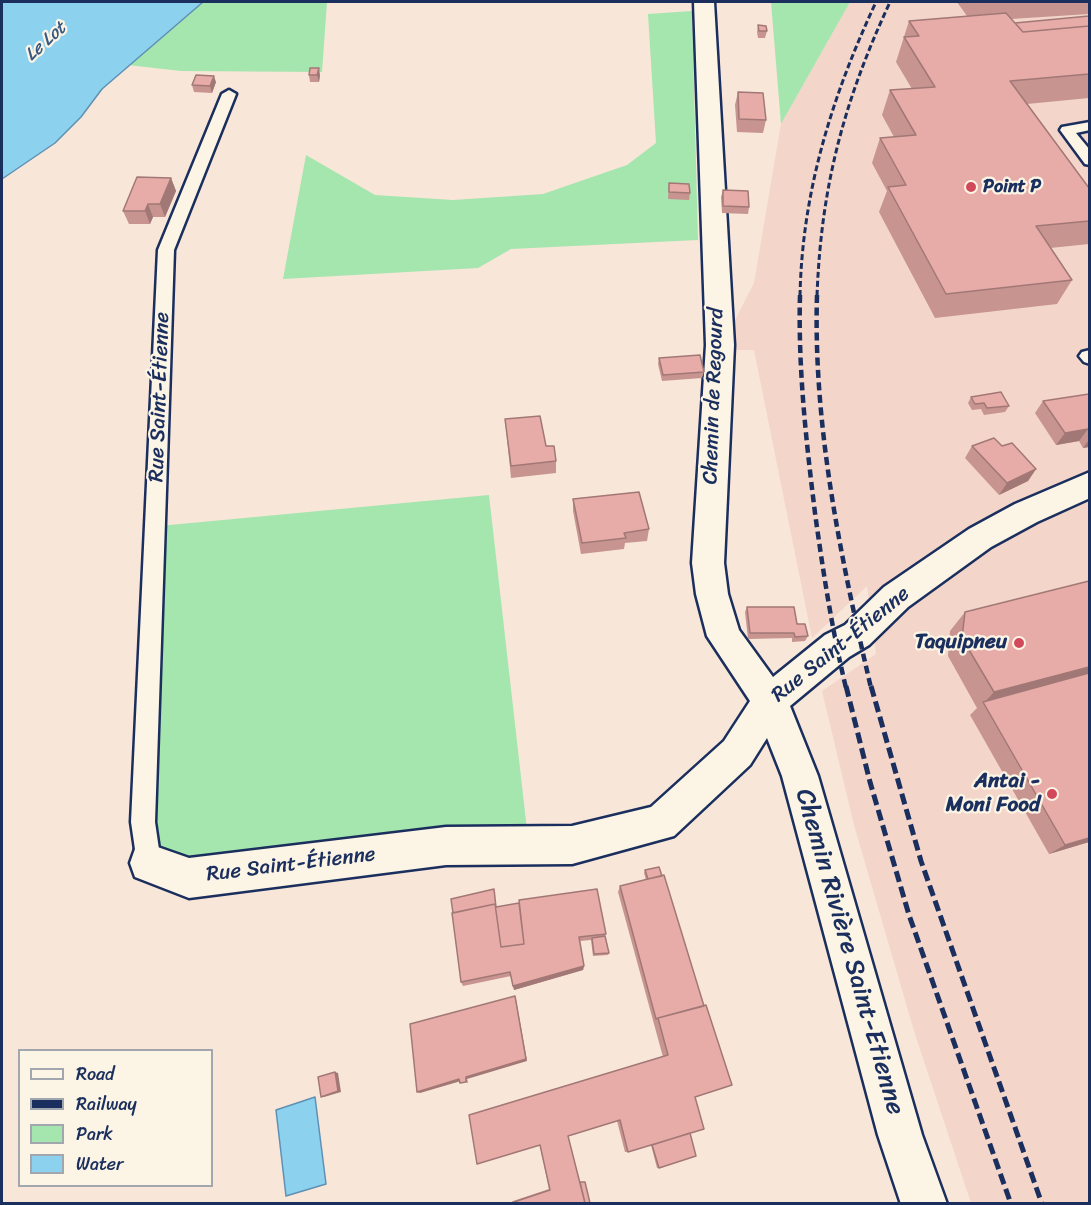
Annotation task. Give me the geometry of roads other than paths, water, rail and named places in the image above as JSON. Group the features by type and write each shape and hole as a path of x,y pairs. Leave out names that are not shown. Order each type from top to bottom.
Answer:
{"street":[{"name":"Chemin de Regourd","path":"704,2 720,345 708,563 712,594 724,636 770,701"},
{"name":"Rue Saint-Étienne","path":"149,863 189,878 446,846 572,845 662,823 737,753 770,701 837,646 857,635 896,597 980,538 1026,513 1089,484"},
{"name":"Chemin Rivière Saint-Etienne","path":"770,701 800,776 900,1135 924,1203"}],"lane":[{"name":"Rue Saint-Étienne","path":"149,863 143,822 166,250 229,94"},
{"path":"1089,126 1068,130 1089,161"}],"water":[{"name":"Le Lot","path":"2,2 203,2 102,89 81,117 55,143 2,179"},
{"path":"315,1097 326,1184 286,1196 276,1110"}],"railway":[{"path":"800,296 807,219 822,145 846,73 876,2"},
{"path":"817,296 824,218 838,145 860,74 890,2"},
{"path":"800,296 801,377 812,486 828,600 846,688"},
{"path":"817,296 817,344 824,443 849,591 871,688"},
{"path":"846,686 870,782 909,915 1011,1204"},
{"path":"871,686 921,861 1042,1204"}],"place":[{"name":"Point P","path":"971,187"},
{"name":"Taquipneu","path":"1019,643"},
{"name":"Antai - Moni Food","path":"1052,794"}]}
